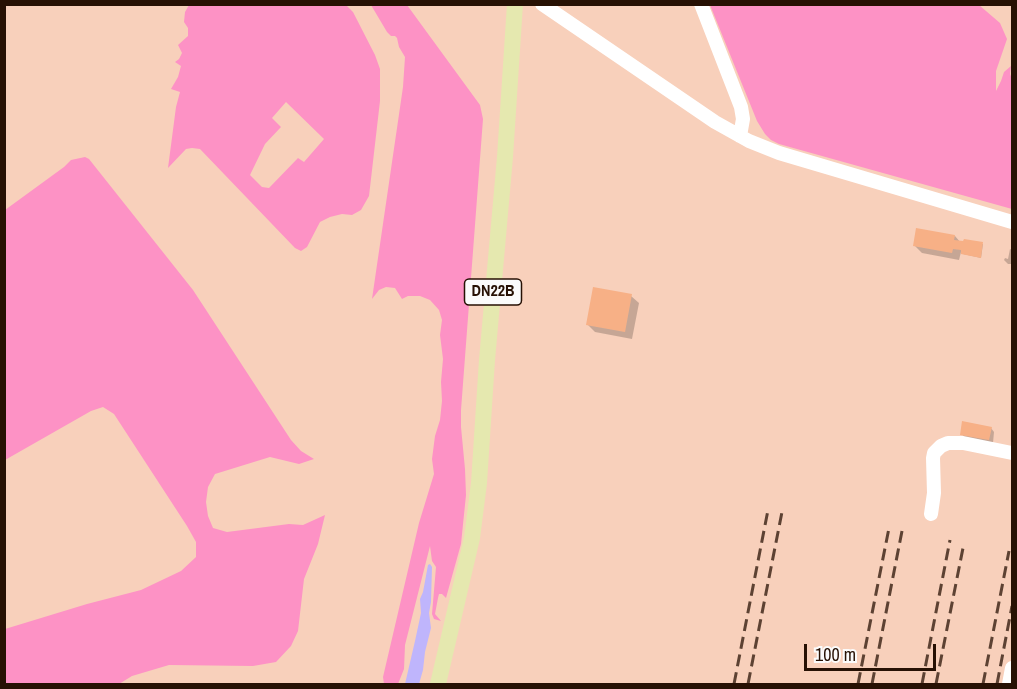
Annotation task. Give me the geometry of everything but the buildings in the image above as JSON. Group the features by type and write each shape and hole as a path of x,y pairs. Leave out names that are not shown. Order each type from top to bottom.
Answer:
{"main road":[{"name":"DN22B","path":"438,684 472,538 479,483 515,4"}],"street":[{"path":"542,4 715,122 740,136 779,153 1012,222"},
{"path":"701,4 741,107 740,136"},
{"path":"931,514 934,493 933,458 934,453 941,446 948,443 963,443 1012,453"},
{"path":"1010,684 1012,668"}],"shaded area":[{"path":"189,5 346,5 353,12 375,55 380,69 380,101 369,196 361,210 352,215 342,214 320,222 307,247 301,251 295,248 200,149 186,149 168,168 180,92 171,89 181,66 175,62 182,53 178,45 188,36 188,28 184,22 185,12","holes":["286,102 324,139 304,162 298,158 269,188 262,187 250,175 265,144 281,127 272,118"]},
{"path":"371,5 407,5 480,105 483,119 461,410 466,495 461,544 446,598 439,594 435,614 441,621 434,619 432,614 436,567 432,561 430,546 405,645 404,669 398,684 384,684 383,677 419,523 434,474 432,459 442,401 443,359 440,335 442,320 439,310 430,300 420,296 408,296 402,299 395,288 386,287 379,290 372,299 403,87 405,57 397,38 387,32"},
{"path":"710,5 979,5 1000,23 1007,39 996,71 996,91 1004,72 1011,66 1012,209 771,140 757,121"},
{"path":"85,157 89,159 193,290 291,440 301,451 314,459 299,464 270,457 215,474 208,487 206,502 213,528 227,532 289,524 303,525 325,515 318,544 304,579 298,631 291,646 276,662 253,666 169,665 132,676 119,684 5,684 5,629 141,590 181,571 196,557 196,542 187,526 114,414 103,407 91,411 5,460 5,210 71,160"},
{"path":"430,564 432,567 429,613 431,628 423,670 419,684 405,684 421,613 420,599"}],"railway":[{"path":"734,684 768,510"},
{"path":"748,684 782,512"},
{"path":"858,684 889,528"},
{"path":"872,684 902,531"},
{"path":"922,684 950,540"},
{"path":"936,684 964,543"},
{"path":"983,684 1009,551"},
{"path":"997,684 1012,606"}]}
